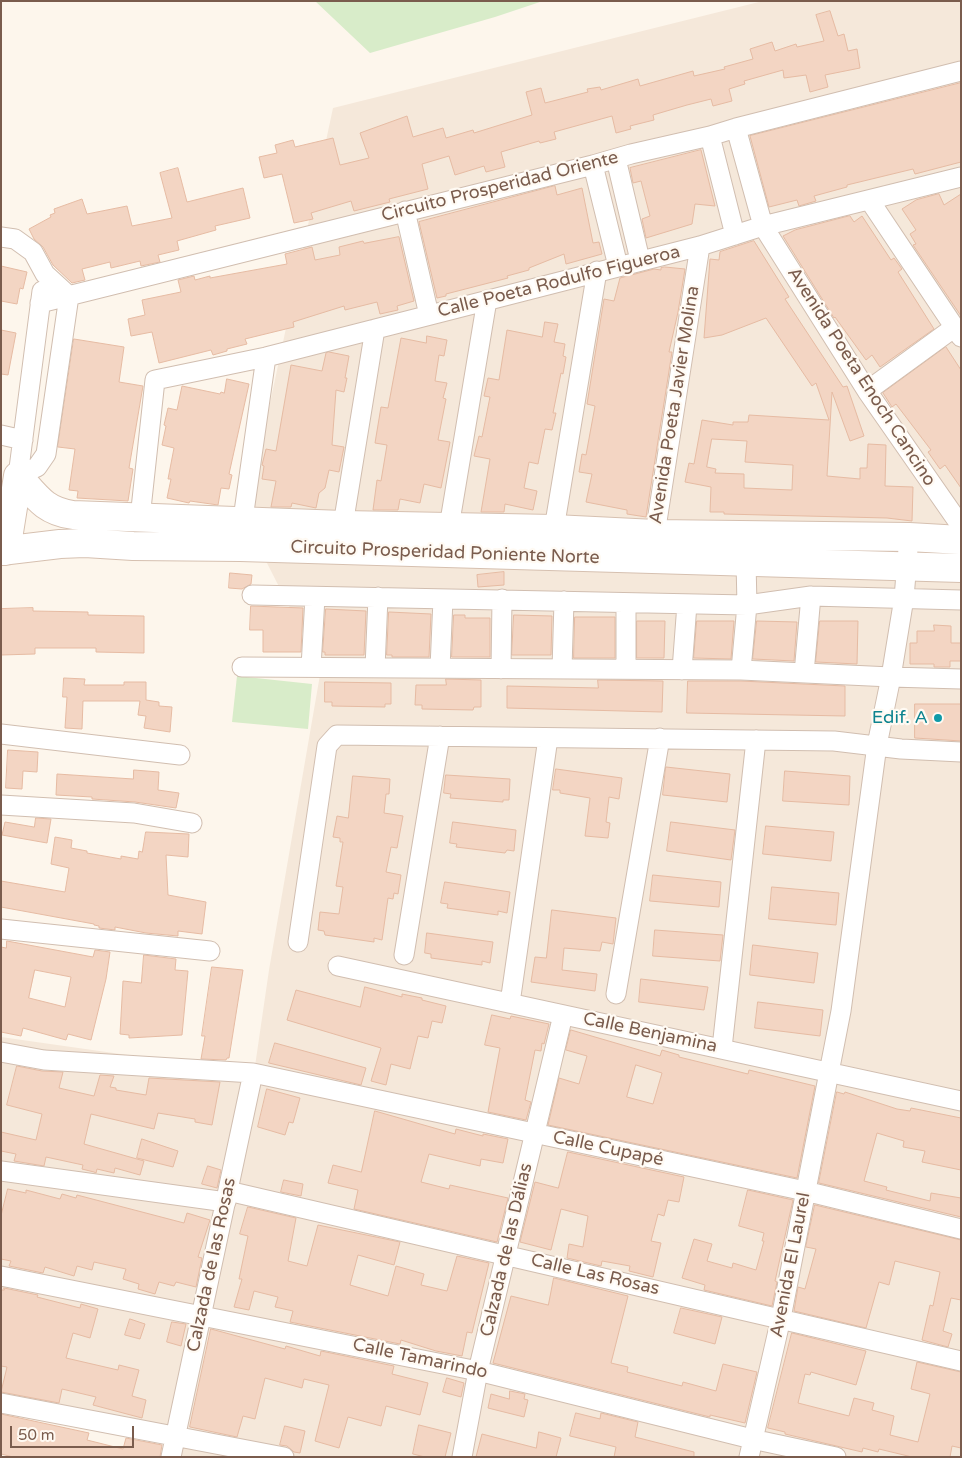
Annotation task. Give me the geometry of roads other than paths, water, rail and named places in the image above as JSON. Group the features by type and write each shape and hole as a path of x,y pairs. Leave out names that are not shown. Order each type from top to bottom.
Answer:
{"street":[{"name":"Circuito Prosperidad Oriente","path":"40,303 631,154 710,136 961,71"},
{"name":"Avenida Poeta Enoch Cancino","path":"736,128 763,226 867,391 961,526"},
{"path":"710,136 735,235"},
{"path":"616,159 640,260"},
{"path":"593,165 618,266"},
{"name":"Calle Poeta Rodulfo Figueroa","path":"140,518 155,380 266,357 700,246 763,226 961,177"},
{"path":"867,391 958,332 870,201"},
{"path":"405,212 429,315"},
{"path":"1,236 15,239 33,252 45,274 69,296 46,454 37,467 18,476"},
{"name":"Avenida Poeta Javier Molina","path":"654,534 700,246"},
{"path":"554,529 597,271"},
{"name":"Circuito Prosperidad Poniente Norte","path":"45,274 18,476 4,551 85,543 132,546 240,547 961,568"},
{"path":"449,527 487,300"},
{"path":"343,525 376,329"},
{"path":"240,547 266,357"},
{"path":"1,435 23,440"},
{"name":"Circuito Prosperidad Poniente Norte","path":"18,476 45,506 60,513 140,518 243,520 343,525 961,540"},
{"name":"Avenida El Laurel","path":"751,1448 781,1318 841,1011 877,745 891,678 904,598 909,538"},
{"path":"741,670 747,605 746,562"},
{"path":"252,595 747,605 811,596 961,600"},
{"path":"804,673 811,596"},
{"path":"311,667 315,597"},
{"path":"375,668 378,597"},
{"path":"440,668 442,599"},
{"path":"501,669 502,599"},
{"path":"562,669 564,601"},
{"path":"626,603 626,670"},
{"path":"682,670 687,604"},
{"path":"242,667 741,670 891,678 961,678"},
{"path":"1,734 180,755"},
{"path":"298,942 327,746 337,735 834,741 900,749 961,752"},
{"path":"404,955 440,736"},
{"path":"510,1003 548,738"},
{"path":"616,994 660,738"},
{"path":"722,1048 756,740"},
{"path":"1,805 134,813 192,823"},
{"path":"1,929 210,950"},
{"name":"Calle Benjamina","path":"338,966 961,1101"},
{"name":"Calzada de las Dálias","path":"462,1457 478,1371 563,1014"},
{"name":"Calle Cupapé","path":"1,1052 44,1060 254,1074 805,1191 961,1229"},
{"name":"Calzada de las Rosas","path":"171,1457 254,1074"},
{"name":"Calle Las Rosas","path":"1,1171 227,1196 507,1254 961,1361"},
{"name":"Calle Tamarindo","path":"1,1276 478,1371 751,1448 836,1457"},
{"path":"1,1402 284,1457"}],"place":[{"name":"Edif. A","path":"938,718"}]}
